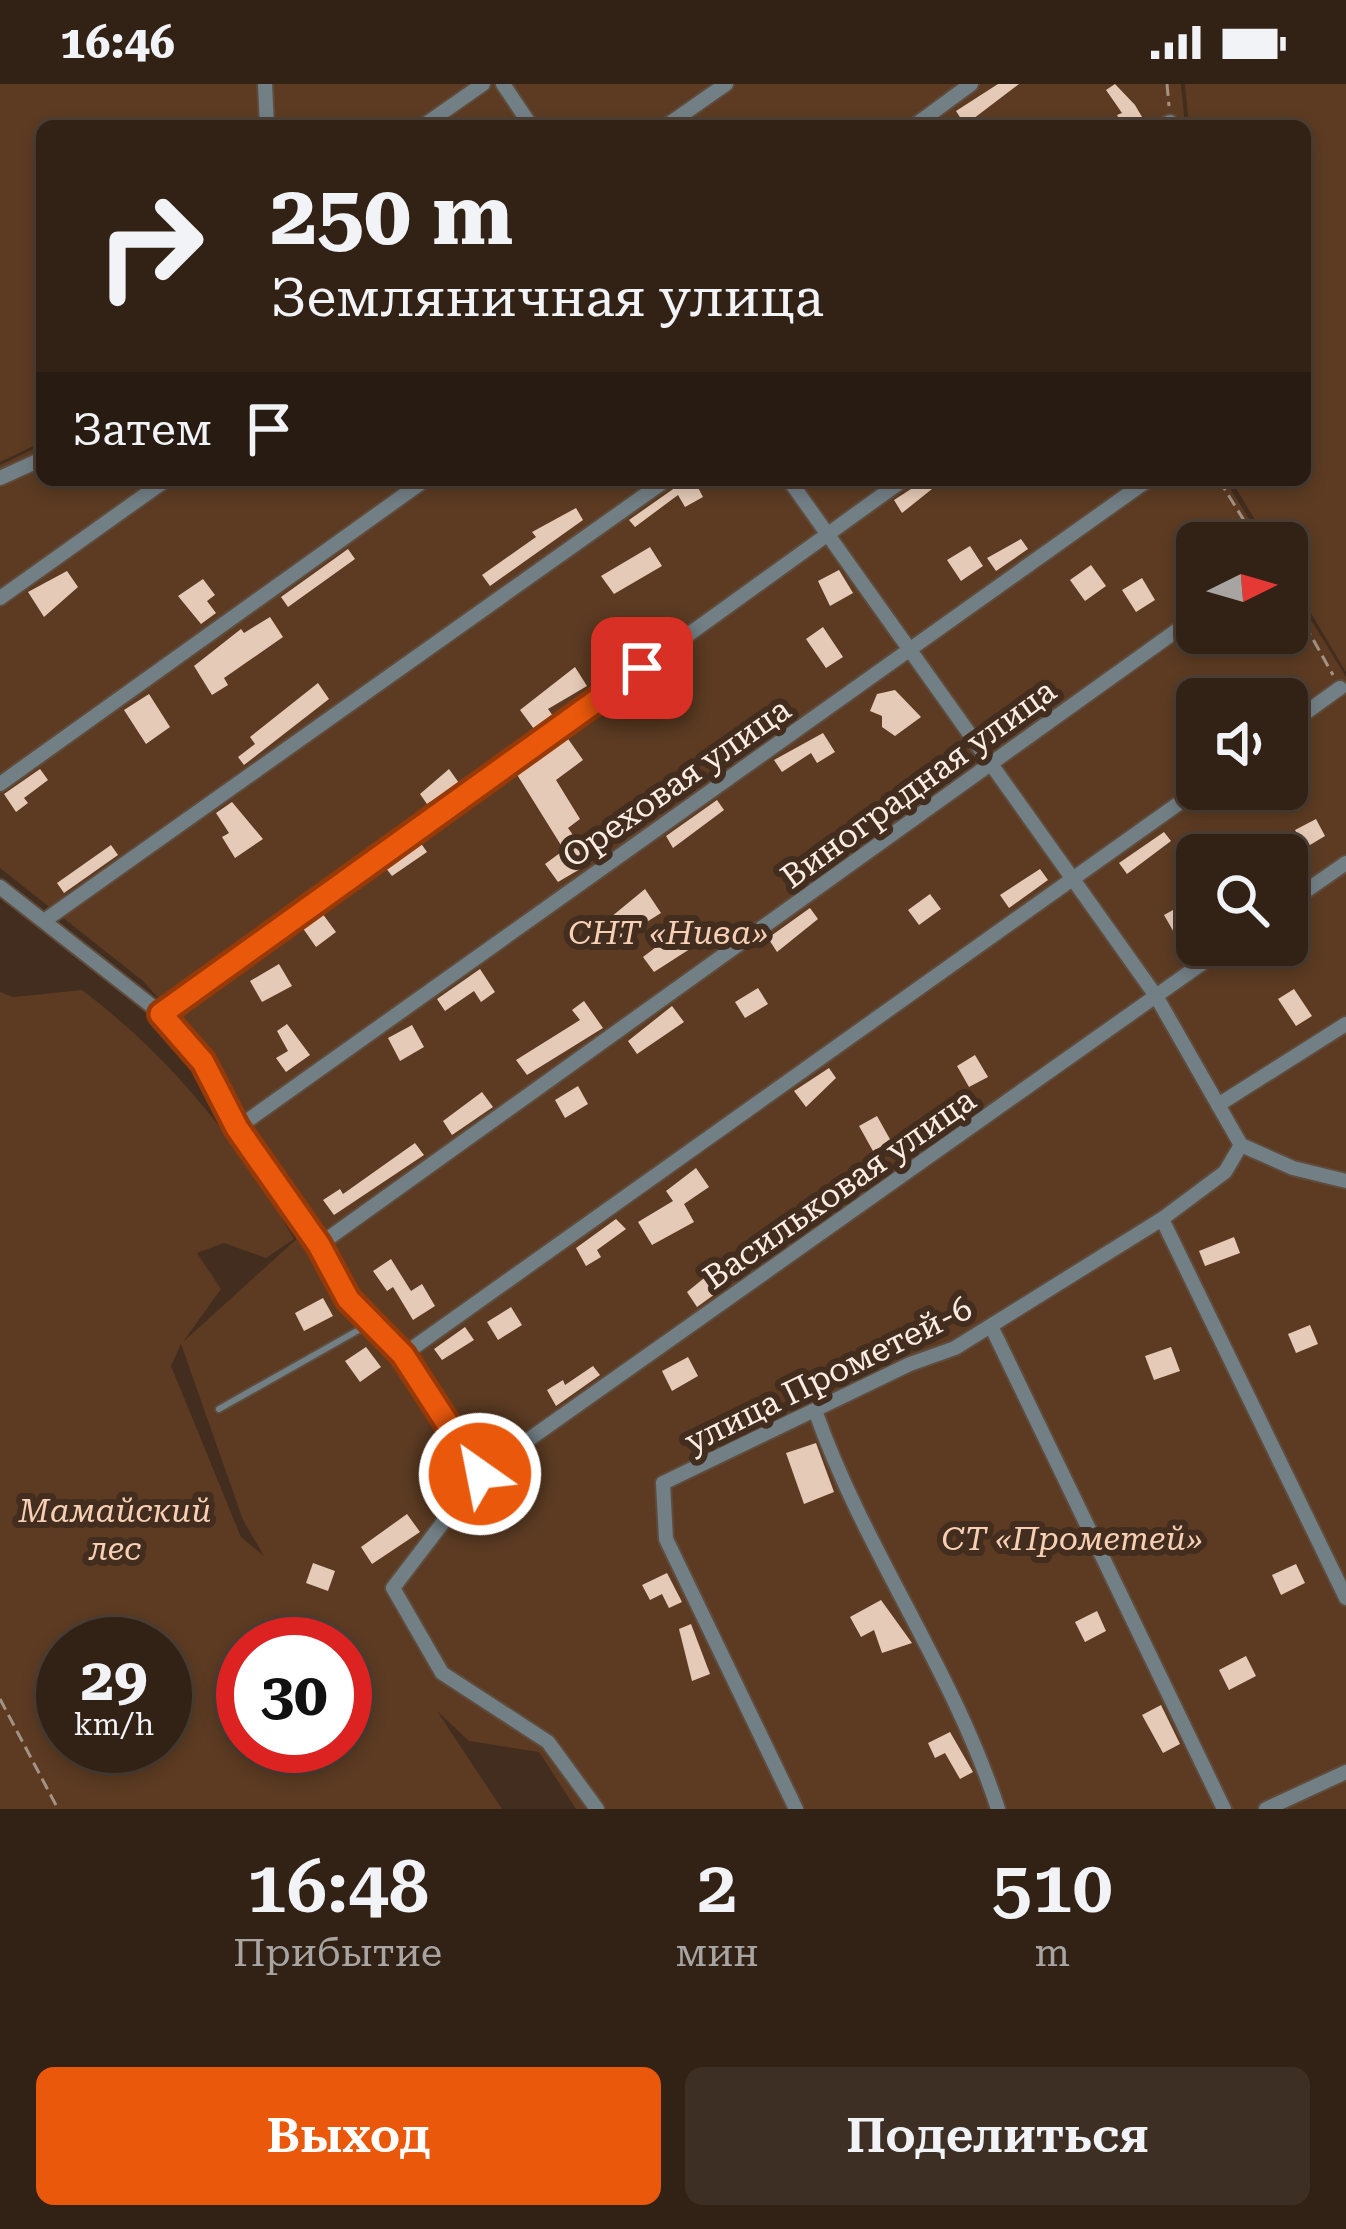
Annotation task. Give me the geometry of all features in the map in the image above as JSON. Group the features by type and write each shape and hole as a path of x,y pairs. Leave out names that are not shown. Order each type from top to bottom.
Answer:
{"street":[{"path":"265,84 267,120"},
{"path":"431,120 482,84"},
{"path":"503,84 527,120"},
{"path":"675,120 726,84"},
{"path":"922,120 971,84"},
{"path":"0,478 36,462"},
{"path":"0,598 158,486"},
{"path":"0,784 416,486"},
{"path":"44,921 658,486"},
{"path":"793,486 1156,996 1240,1145 1293,1168 1346,1181"},
{"path":"161,1014 894,486"},
{"name":"Ореховая улица","path":"237,1128 1140,486"},
{"name":"Виноградная улица","path":"319,1245 1176,631"},
{"path":"1308,711 1340,688"},
{"path":"403,1355 1176,806"},
{"path":"1308,889 1346,862"},
{"path":"0,886 161,1014 203,1062 237,1128 319,1245 348,1299 403,1355 480,1474"},
{"name":"Васильковая улица","path":"597,1809 548,1742 442,1672 393,1588 480,1474 1198,966"},
{"path":"1218,1105 1346,1024"},
{"name":"улица Прометей-6","path":"796,1809 666,1539 663,1483 992,1326 1162,1220 1225,1172 1240,1145"},
{"path":"1162,1220 1346,1598"},
{"path":"992,1326 1224,1809"},
{"path":"817,1413 846,1490 932,1652 998,1809"},
{"path":"1266,1809 1346,1772"}],"lane":[{"path":"219,1409 371,1323"}],"path":[{"path":"1166,120 1167,84"},
{"path":"1223,486 1245,522"},
{"path":"1308,630 1340,688"},
{"path":"0,1699 58,1809"}],"green space":[{"path":"0,84 258,84 259,120 36,120 36,445 0,462"},
{"path":"262,84 1181,84 1184,120 263,120"},
{"path":"1185,84 1346,84 1346,672 1308,608 1308,522 1256,522 1235,486 1311,486 1311,120 1188,120"},
{"name":"СНТ «Нива»","path":"36,448 36,486 1229,486 1251,522 1176,522 1176,654 1308,654 1308,615 1346,677 1346,1809 1271,1809 1267,1802 1257,1809 576,1809 539,1752 469,1741 437,1711 502,1809 0,1809 0,992 13,997 82,990 114,1016 201,1103 294,1239 266,1258 224,1243 197,1253 221,1289 183,1342 312,1225 205,1051 143,981 0,868 0,465","holes":["181,1344 243,1520 264,1556 241,1537 171,1366"]}],"building":[{"path":"998,84 1019,84 972,120 962,120 956,111"},
{"path":"1115,84 1144,120 1120,120 1117,115 1122,113 1106,90"},
{"path":"677,486 697,486 703,497 685,507 678,495 635,527 629,520"},
{"path":"916,486 936,486 902,513 894,500"},
{"path":"576,508 583,520 490,586 482,575 536,537 532,532"},
{"path":"1021,539 1028,549 996,571 987,558"},
{"path":"970,546 983,566 961,581 947,560"},
{"path":"650,547 662,566 614,594 601,576"},
{"path":"348,549 355,559 288,607 281,597"},
{"path":"1091,565 1106,586 1085,601 1070,580"},
{"path":"839,570 853,593 830,606 818,581"},
{"path":"67,571 78,587 44,617 28,592"},
{"path":"1142,578 1155,600 1136,612 1122,590"},
{"path":"203,579 215,595 207,601 216,613 201,624 178,596"},
{"path":"270,617 283,637 224,678 228,685 212,695 194,666 241,629 244,633"},
{"path":"823,627 843,657 826,668 806,639"},
{"path":"575,667 587,686 548,709 553,716 534,729 520,710"},
{"path":"318,683 329,699 244,765 238,757 255,744 250,737"},
{"path":"1041,685 1053,703 1027,721 1017,706"},
{"path":"895,690 921,717 895,736 882,727 882,716 870,711 877,694"},
{"path":"149,694 170,727 146,744 124,710"},
{"path":"823,733 835,752 817,763 811,753 782,772 774,760"},
{"path":"566,736 583,760 556,780 580,819 568,828 592,862 558,882 545,864 564,850 516,773"},
{"path":"40,769 48,780 24,798 28,803 16,812 4,794"},
{"path":"449,769 459,783 427,804 420,794"},
{"path":"717,800 724,810 673,848 666,836"},
{"path":"232,802 263,839 235,858 222,837 229,833 216,813"},
{"path":"1316,819 1325,836 1308,846 1308,834 1295,830"},
{"path":"1164,832 1171,841 1127,874 1119,863"},
{"path":"420,842 427,852 392,876 385,867"},
{"path":"111,845 118,855 64,893 57,883"},
{"path":"1040,869 1048,880 1009,908 1000,895"},
{"path":"645,889 661,913 605,948 594,931"},
{"path":"930,894 941,909 919,925 908,910"},
{"path":"810,908 818,919 777,952 768,938"},
{"path":"1176,908 1176,936 1164,915"},
{"path":"322,913 336,932 316,947 302,927"},
{"path":"681,928 693,947 654,972 643,957"},
{"path":"279,964 292,986 262,1002 250,981"},
{"path":"480,969 495,992 481,1002 474,991 445,1011 437,999"},
{"path":"758,988 768,1004 745,1018 735,1002"},
{"path":"1294,989 1312,1016 1296,1026 1278,999"},
{"path":"584,1001 603,1028 527,1075 516,1060 580,1020 572,1010"},
{"path":"672,1006 684,1022 637,1054 628,1041"},
{"path":"287,1024 310,1055 286,1072 276,1058 288,1051 277,1031"},
{"path":"412,1025 424,1047 400,1061 388,1038"},
{"path":"975,1055 988,1077 969,1087 957,1066"},
{"path":"829,1068 836,1078 806,1107 794,1091"},
{"path":"578,1086 588,1104 565,1118 555,1100"},
{"path":"482,1092 493,1107 452,1135 443,1121"},
{"path":"877,1116 891,1141 873,1151 859,1126"},
{"path":"415,1143 424,1155 334,1215 323,1200 340,1189 343,1194"},
{"path":"696,1168 709,1187 684,1204 694,1222 652,1245 638,1222 673,1201 666,1191"},
{"path":"814,1208 821,1219 787,1243 779,1232"},
{"path":"616,1219 626,1229 597,1250 601,1257 586,1266 576,1248"},
{"path":"1234,1237 1240,1253 1205,1266 1199,1251"},
{"path":"752,1239 765,1258 697,1307 687,1292"},
{"path":"391,1259 411,1291 422,1284 435,1306 413,1320 393,1287 387,1291 373,1271"},
{"path":"323,1298 333,1316 304,1331 295,1313"},
{"path":"511,1307 522,1325 498,1340 487,1322"},
{"path":"1310,1325 1318,1344 1296,1353 1288,1334"},
{"path":"465,1327 474,1340 442,1360 434,1349"},
{"path":"366,1347 381,1367 360,1382 345,1361"},
{"path":"1171,1347 1180,1371 1154,1380 1145,1356"},
{"path":"688,1357 698,1376 672,1391 662,1371"},
{"path":"593,1366 600,1375 556,1406 547,1390 563,1380 565,1385"},
{"path":"816,1443 834,1492 804,1504 786,1453"},
{"path":"407,1514 420,1532 372,1564 361,1547"},
{"path":"313,1563 335,1571 328,1591 306,1583"},
{"path":"1296,1564 1305,1583 1281,1595 1272,1575"},
{"path":"667,1573 682,1602 669,1608 662,1594 650,1600 642,1585"},
{"path":"881,1600 912,1643 882,1653 874,1630 861,1637 850,1617"},
{"path":"1097,1611 1106,1631 1085,1642 1075,1622"},
{"path":"691,1624 710,1674 692,1681 679,1629"},
{"path":"1246,1656 1256,1676 1229,1690 1219,1670"},
{"path":"1161,1705 1180,1744 1163,1753 1142,1715"},
{"path":"950,1732 973,1772 960,1779 945,1753 935,1758 928,1743"}],"route":[{"path":"480,1474 403,1355 348,1299 319,1245 237,1128 203,1062 161,1014 642,668"}],"park label":[{"name":"Мамайский лес","path":"115,1529"},
{"name":"СТ «Прометей»","path":"1072,1538"}]}
